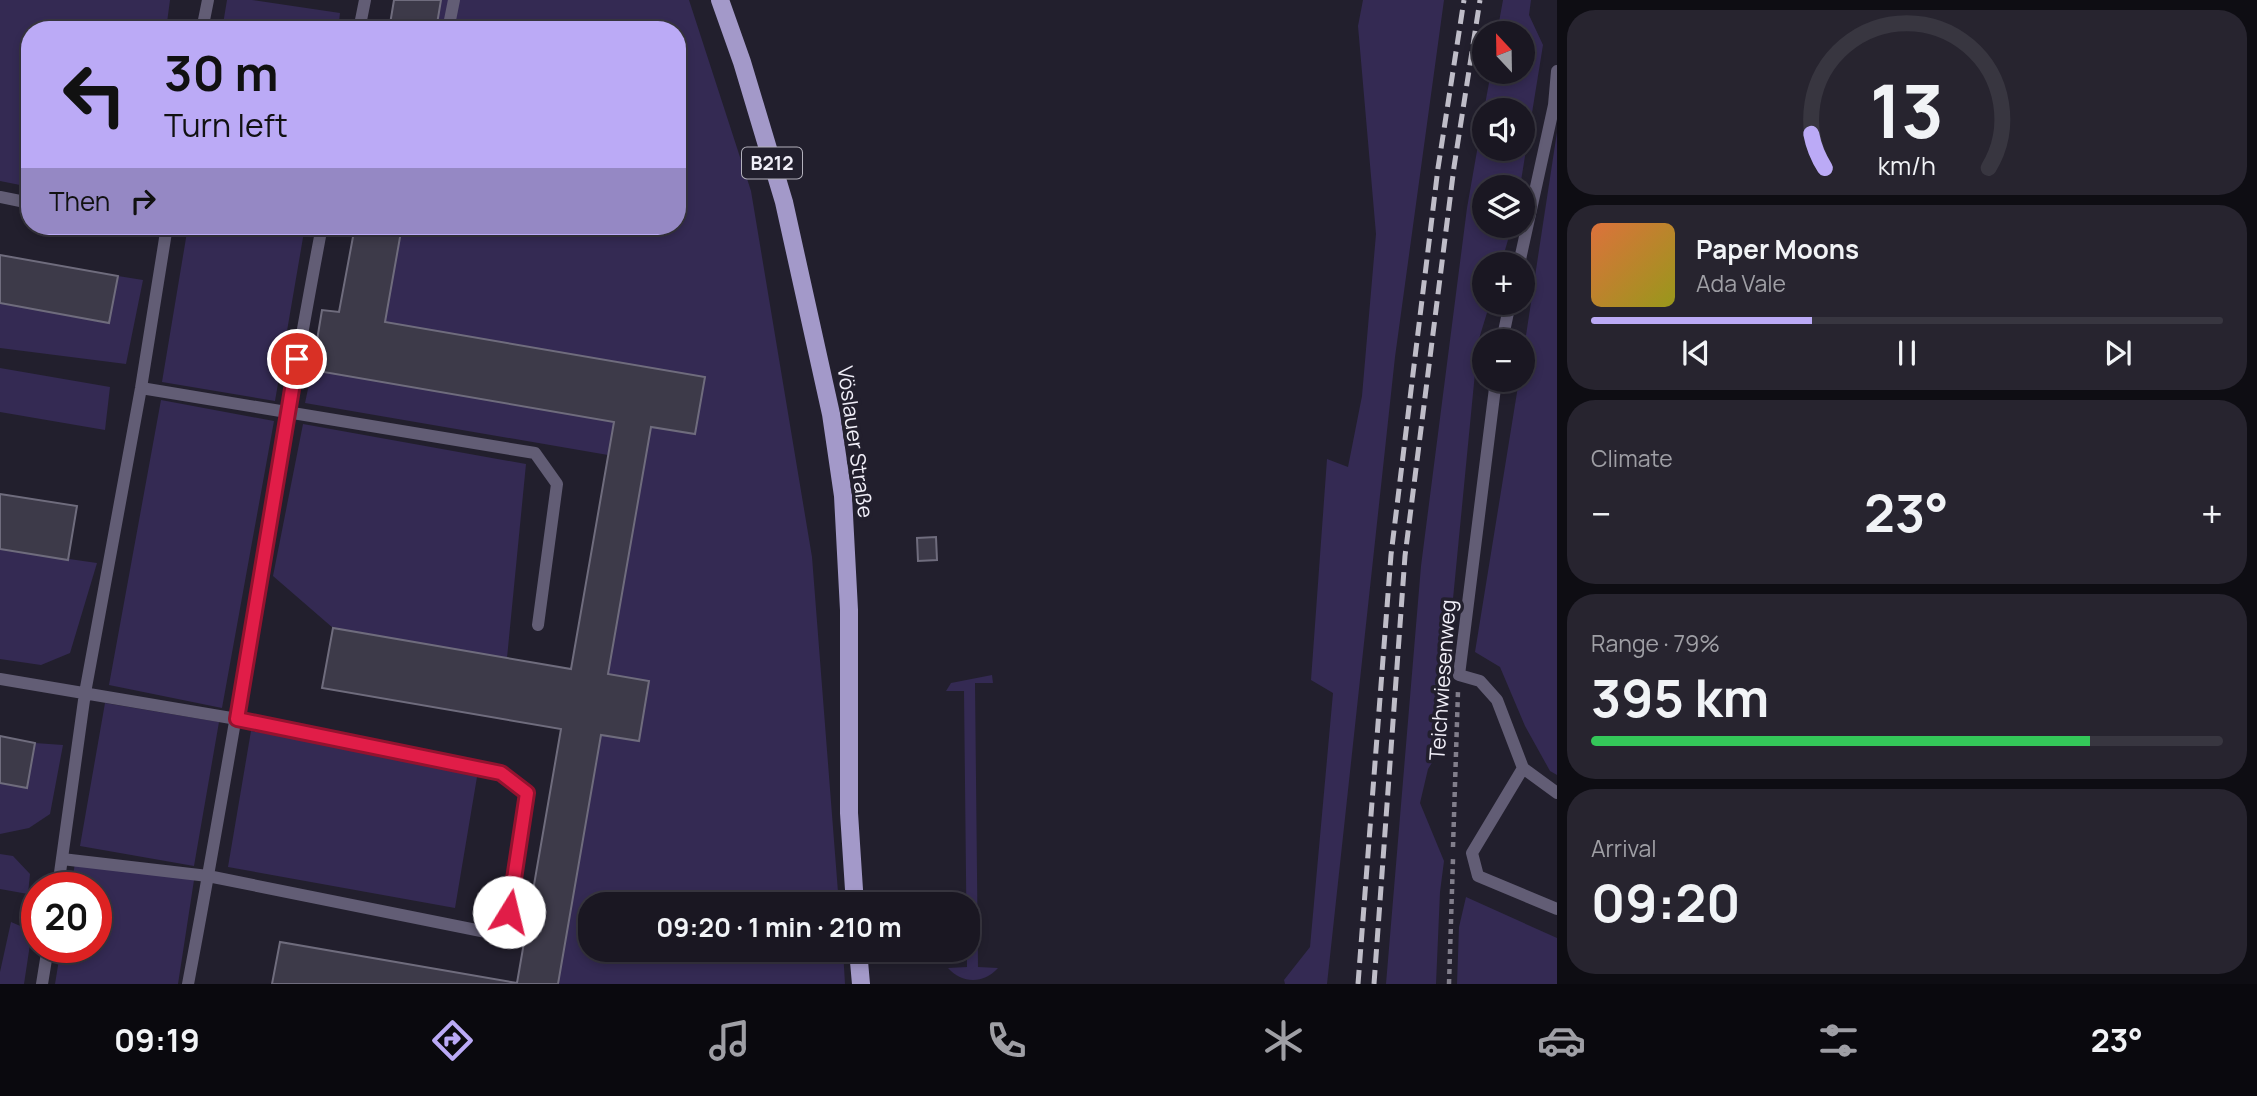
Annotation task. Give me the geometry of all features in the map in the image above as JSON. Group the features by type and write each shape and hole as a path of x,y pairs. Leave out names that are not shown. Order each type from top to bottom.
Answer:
{"main road":[{"name":"Vöslauer Straße","path":"720,0 742,62 784,202 833,428 843,496 849,610 849,813 854,892"},
{"path":"859,962 861,984"}],"lane":[{"path":"204,21 208,0"},
{"path":"361,21 365,0"},
{"path":"450,21 454,0"},
{"path":"1522,252 1554,105 1557,71"},
{"path":"0,197 21,201"},
{"path":"60,872 85,693 141,388 166,235"},
{"path":"188,984 237,719 286,412 320,235"},
{"path":"141,388 535,453 557,484 538,625"},
{"name":"Teichwiesenweg","path":"1459,675 1494,392"},
{"path":"1459,675 1480,681 1497,700 1523,768 1557,793"},
{"path":"0,679 237,719 501,773 527,793 506,936 208,876 62,859"},
{"path":"1523,768 1472,853 1478,876 1557,909"},
{"path":"42,984 45,963"}],"path":[{"name":"Teichwiesenweg","path":"1449,984 1459,675"}],"shaded area":[{"path":"0,0 170,0 167,21 21,21 21,185 0,181"},
{"path":"227,0 252,0 340,13 339,21 224,21"},
{"path":"441,0 689,0 751,191 812,557 838,892 578,892 578,962 844,962 845,984 558,984 601,735 639,741 649,681 608,674 651,427 695,434 705,377 385,323 400,235 686,235 686,21 438,21"},
{"path":"1363,0 1444,0 1395,357 1327,984 1285,984 1284,980 1310,947 1333,693 1311,680 1327,459 1348,467 1362,396 1376,234 1358,26"},
{"path":"1503,0 1531,0 1529,15 1532,21 1499,21"},
{"path":"1535,28 1543,45 1534,98 1486,98 1489,84 1535,84"},
{"path":"1557,132 1557,775 1550,771 1525,726 1500,667 1475,652 1517,392 1535,392 1535,329 1527,329 1529,315 1535,315 1535,276"},
{"path":"1475,161 1524,161 1522,175 1473,175"},
{"path":"1472,179 1472,238 1509,238 1504,252 1472,252 1472,315 1486,315 1482,329 1472,329 1473,392 1438,753 1428,769 1420,803 1444,861 1436,984 1386,984 1421,566"},
{"path":"186,235 303,235 275,401 162,382"},
{"path":"118,276 143,280 126,364 0,348 0,303 109,323"},
{"path":"0,368 110,387 105,430 0,412"},
{"path":"312,370 614,422 608,455 305,403"},
{"path":"161,400 274,421 222,708 109,685"},
{"path":"303,424 526,464 507,658 333,628 273,576"},
{"path":"0,549 97,563 70,653 41,665 0,659"},
{"path":"992,675 993,683 975,683 977,892 966,892 964,691 946,691 951,683"},
{"path":"105,703 219,722 194,866 80,846"},
{"path":"251,731 478,771 455,908 228,867"},
{"path":"35,743 63,745 50,814 29,828 0,834 0,783 27,788"},
{"path":"0,854 13,856 28,872 21,872 21,893 0,889"},
{"path":"75,863 194,880 178,984 55,984 58,963 112,963 112,872 74,872"},
{"path":"1466,897 1557,938 1557,984 1457,984 1459,927"},
{"path":"11,922 21,926 21,963 27,963 24,984 0,984"},
{"path":"967,962 978,962 978,967 998,968 986,977 973,980 960,977 948,968 967,967"}],"building":[{"path":"394,0 441,0 438,21 390,21"},
{"path":"353,235 400,235 385,322 705,377 695,434 651,427 608,674 649,681 639,741 601,735 558,984 272,984 280,942 517,983 561,729 322,688 333,628 571,669 614,422 312,370 322,310 339,312"},
{"path":"0,255 118,276 109,323 0,303"},
{"path":"0,494 77,506 68,560 0,549"},
{"path":"936,537 937,560 918,561 917,538"},
{"path":"0,736 35,743 27,788 0,783"}],"railway":[{"path":"1358,984 1391,555 1438,168 1464,0"},
{"path":"1374,984 1405,556 1454,167 1480,0"}],"route":[{"path":"297,359 286,412 237,719 501,773 527,793 509,912"}]}
